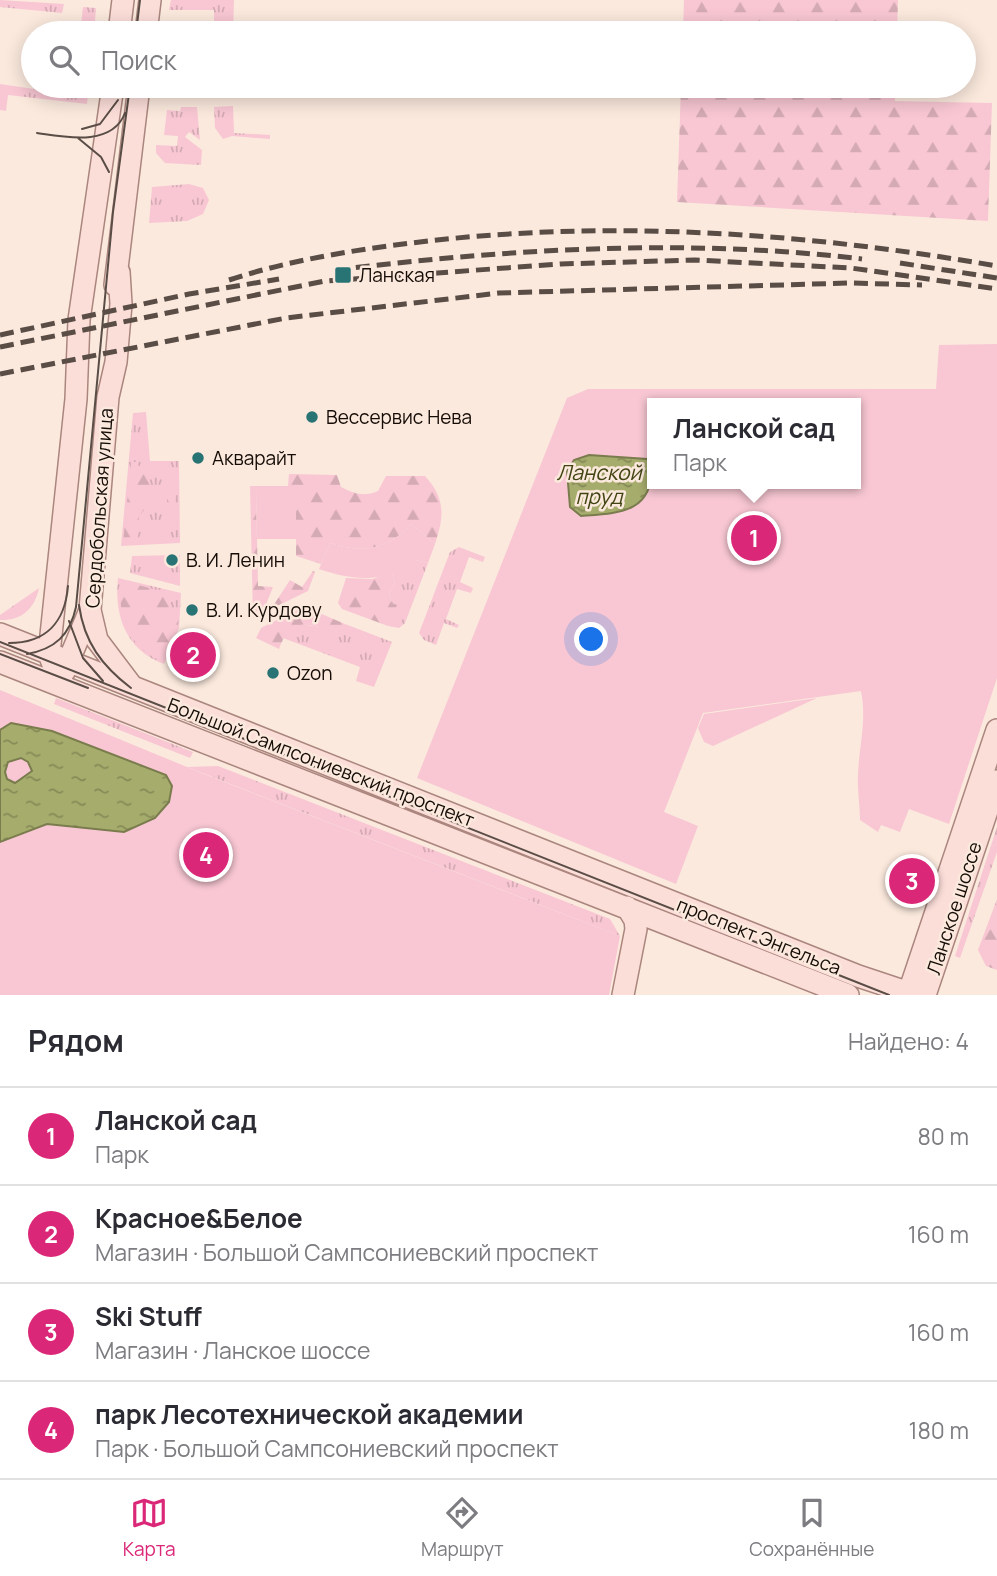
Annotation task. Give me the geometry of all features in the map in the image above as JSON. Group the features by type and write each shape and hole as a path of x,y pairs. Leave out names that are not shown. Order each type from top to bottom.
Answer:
{"main road":[{"path":"121,21 123,0"},
{"path":"147,21 150,0"},
{"name":"Сердобольская улица","path":"59,658 76,399 85,360 87,270 111,98"},
{"name":"Сердобольская улица","path":"134,689 117,670 97,640 90,610 108,397 105,362 110,304 119,272 138,98"},
{"path":"59,684 59,658 90,610"},
{"name":"Большой Сампсониевский проспект","path":"0,634 642,889"},
{"name":"Большой Сампсониевский проспект","path":"0,662 627,907"},
{"name":"Ланское шоссе","path":"914,994 997,730"},
{"name":"Ланское шоссе","path":"914,994 997,781"},
{"name":"проспект Энгельса","path":"642,889 858,976 914,994"},
{"path":"623,995 636,929 627,907"},
{"name":"проспект Энгельса","path":"627,907 848,995"}],"green space":[{"path":"0,0 64,4 62,13 0,7"},
{"path":"171,0 234,0 233,21 214,21 214,10 169,10"},
{"path":"684,0 898,0 897,21 683,21"},
{"path":"83,7 96,8 95,21 81,21"},
{"path":"0,84 21,87 21,96 8,95 6,111 0,110"},
{"path":"34,98 88,98 87,104"},
{"path":"681,98 895,98 895,101 992,103 988,221 677,202"},
{"path":"233,106 234,133 270,135 270,139 232,136 223,139 215,128 214,107"},
{"path":"181,107 197,107 200,140 189,132 185,137 202,150 201,165 165,163 156,153 156,145 177,146 178,136 164,135 167,110 180,111"},
{"path":"189,184 203,188 209,200 203,214 187,221 149,223 152,187"},
{"path":"997,344 997,678 949,824 909,809 900,832 881,825 878,832 860,820 858,780 863,723 861,691 703,713 664,812 698,826 676,884 417,778 567,398 588,389 936,389 939,345"},
{"path":"146,412 150,461 179,461 180,543 121,546 133,413"},
{"path":"131,462 136,462 150,480 149,504 139,516 138,539 123,543"},
{"path":"170,466 177,470 173,530 167,527 167,471"},
{"path":"289,474 337,475 341,487 364,494 378,491 386,476 425,476 440,501 441,517 435,544 411,524 393,539 374,547 363,549 330,543 321,564 296,556 296,491 256,491 258,586 273,587 263,612 253,618 250,486 288,486"},
{"path":"256,491 296,491 296,539 257,539"},
{"path":"411,524 435,544 428,563 415,560 393,574 368,578 344,576 319,569 330,543 363,549 374,547 393,539"},
{"path":"459,547 485,557 483,562 469,557 460,582 473,588 471,593 457,589 446,619 459,625 457,628 444,623 436,645 424,640 419,633 450,552"},
{"path":"180,555 180,586 130,573 132,556"},
{"path":"415,560 428,563 405,623 399,628 388,626 396,605 392,603 389,593 395,583 392,573"},
{"path":"313,571 315,572 308,591 271,609 290,580 302,587"},
{"path":"392,573 395,583 389,593 392,603 397,605 388,626 342,609 338,603 346,578 372,579"},
{"path":"118,578 181,593 179,628 164,664 140,650 125,630 118,606"},
{"path":"120,580 171,594 171,611 179,613 178,627 164,662 142,649 128,629 121,606"},
{"path":"39,588 34,602 26,612 15,618 0,620 0,615"},
{"path":"299,609 310,609 345,624 337,630 308,625 295,627 289,631 279,649 256,638 261,628"},
{"path":"299,624 336,629 345,624 392,642 374,687 356,681 360,667 283,638 289,628"},
{"path":"0,690 204,774 620,936 609,995 0,995"},
{"path":"56,698 193,752 190,758 54,704"},
{"path":"817,698 713,746 704,742 698,728 704,714"},
{"path":"218,766 610,919 620,936 187,767"},
{"path":"997,827 997,852 960,958 955,956"},
{"path":"997,899 997,970 986,966 978,950"}],"water":[{"name":"Ланской пруд","path":"589,455 647,459 647,493 632,507 621,511 581,516 570,507 567,471 574,460"},
{"path":"11,723 52,731 166,775 172,786 169,802 155,818 124,832 47,824 0,842 0,730","holes":["21,758 28,762 32,771 15,783 7,779 5,772 8,762"]}],"tram line":[{"path":"137,21 140,0"},
{"path":"27,654 46,648 60,639 70,625 76,607 113,212 128,98"},
{"path":"82,129 100,124 118,100"},
{"path":"37,133 74,137 99,135 119,124 125,113"},
{"path":"78,138 101,157 109,172"},
{"path":"9,643 33,639 51,628 63,610 68,586"},
{"path":"79,605 85,630 96,652 111,671 131,688"},
{"path":"69,621 83,658 103,681"},
{"path":"0,642 889,995"},
{"path":"0,654 88,688"}],"railway":[{"path":"229,280 306,260 384,247 507,234 578,231 718,233 788,238 997,266"},
{"path":"335,270 466,256 598,249 730,249 862,259"},
{"path":"0,347 325,281 561,264 695,260 851,268 997,289"},
{"path":"900,263 997,278"},
{"path":"0,335 189,294 279,279"},
{"path":"0,374 286,318 499,293 850,283 922,285"}],"place":[{"name":"Ланская","path":"343,275"},
{"name":"Вессервис Нева","path":"312,417"},
{"name":"Акварайт","path":"198,458"},
{"name":"Ланской сад","path":"754,538"},
{"name":"В. И. Ленин","path":"172,560"},
{"name":"В. И. Курдову","path":"192,610"},
{"name":"Красное&Белое","path":"193,655"},
{"name":"Ozon","path":"273,673"},
{"name":"парк Лесотехнической академии","path":"206,855"},
{"name":"Ski Stuff","path":"912,881"}]}
